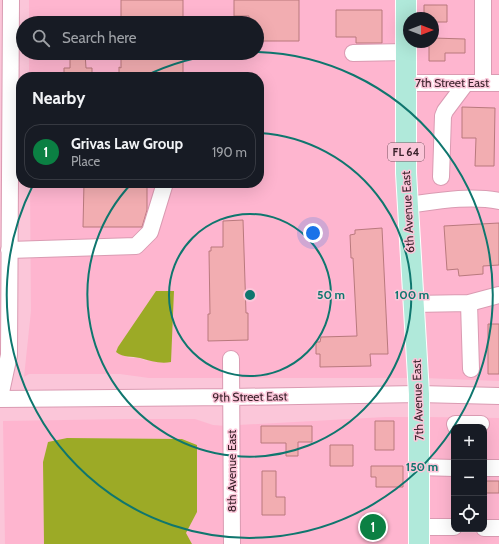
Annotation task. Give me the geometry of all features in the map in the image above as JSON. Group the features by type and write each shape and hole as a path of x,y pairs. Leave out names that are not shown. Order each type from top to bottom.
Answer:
{"main road":[{"name":"6th Avenue East","path":"406,0 406,173 413,304"},
{"name":"7th Avenue East","path":"413,304 419,394 419,535"}],"street":[{"path":"0,398 9,355 5,189 16,133 5,72 11,0"},
{"path":"483,0 483,82"},
{"path":"353,53 406,52"},
{"name":"7th Street East","path":"405,83 499,83"},
{"path":"441,177 443,116 445,111 466,83"},
{"path":"6,260 136,246 150,232 163,188"},
{"path":"408,205 467,199 489,199 499,201"},
{"path":"413,304 469,302 499,296"},
{"path":"469,302 471,369"},
{"name":"8th Avenue East","path":"231,359 232,544"},
{"name":"9th Street East","path":"0,398 232,398 419,394 499,396"},
{"path":"419,467 451,468"},
{"path":"487,468 499,468"},
{"path":"419,535 451,528"},
{"path":"487,528 499,528"}],"shaded area":[{"path":"29,0 400,0 412,378 149,378 120,374 29,374 24,377 31,311 30,188 264,188 264,72 29,72 29,60 264,60 264,16 29,16","holes":["156,292 147,361 139,358 129,358 116,352"]},
{"path":"412,0 476,0 477,77 412,77 412,48 439,48 439,12 412,12"},
{"path":"489,0 499,0 499,77 489,77"},
{"path":"499,88 499,381 425,378 411,89"},
{"path":"156,291 174,291 171,362 156,362 119,354 116,352 118,347"},
{"path":"385,417 413,417 413,544 238,544 238,425"},
{"path":"426,417 499,418 499,522 487,522 487,424 451,424 451,522 426,521"},
{"path":"195,419 213,425 226,426 226,544 192,544 186,533 197,512 197,445 182,439 67,438 48,443 43,462 44,544 5,544 3,421"},
{"path":"67,438 182,439 197,445 197,512 186,533 192,544 44,544 43,462 48,442"},
{"path":"426,532 499,533 499,544 426,544"}],"building":[{"path":"121,0 183,0 183,16 121,16"},
{"path":"234,0 299,0 299,41 264,41 264,16 234,16"},
{"path":"424,5 447,5 447,22 439,22 439,12 424,12"},
{"path":"336,10 382,10 382,43 356,43 356,37 336,37"},
{"path":"439,38 465,39 465,53 445,53 445,61 429,61 429,48 439,48"},
{"path":"70,60 85,60 86,68 92,68 92,72 64,72 64,68 70,68"},
{"path":"121,60 183,60 183,72 119,72 119,67 121,68"},
{"path":"462,107 495,108 494,166 475,166 476,138 462,138"},
{"path":"84,188 147,188 147,210 142,227 83,227"},
{"path":"243,220 248,340 208,341 208,314 210,314 209,251 211,251 211,247 223,247 223,221"},
{"path":"499,223 499,265 483,266 483,274 459,276 458,269 447,270 444,226"},
{"path":"382,228 388,354 370,354 371,366 320,367 320,354 316,354 316,342 320,342 321,337 357,336 353,258 351,258 350,235 355,234 355,230"},
{"path":"488,324 499,324 499,374 488,374"},
{"path":"375,421 394,421 394,450 375,450"},
{"path":"261,426 312,426 312,442 298,442 298,456 286,456 286,443 261,443"},
{"path":"330,445 353,445 353,466 330,466"},
{"path":"371,466 403,466 403,487 376,487 376,477 371,477"},
{"path":"262,471 276,471 276,497 285,497 285,515 262,515"},
{"path":"487,481 499,481 499,493 487,493"},
{"path":"364,515 382,515 382,539 364,539"}],"place":[{"name":"Grivas Law Group","path":"373,527"}]}
